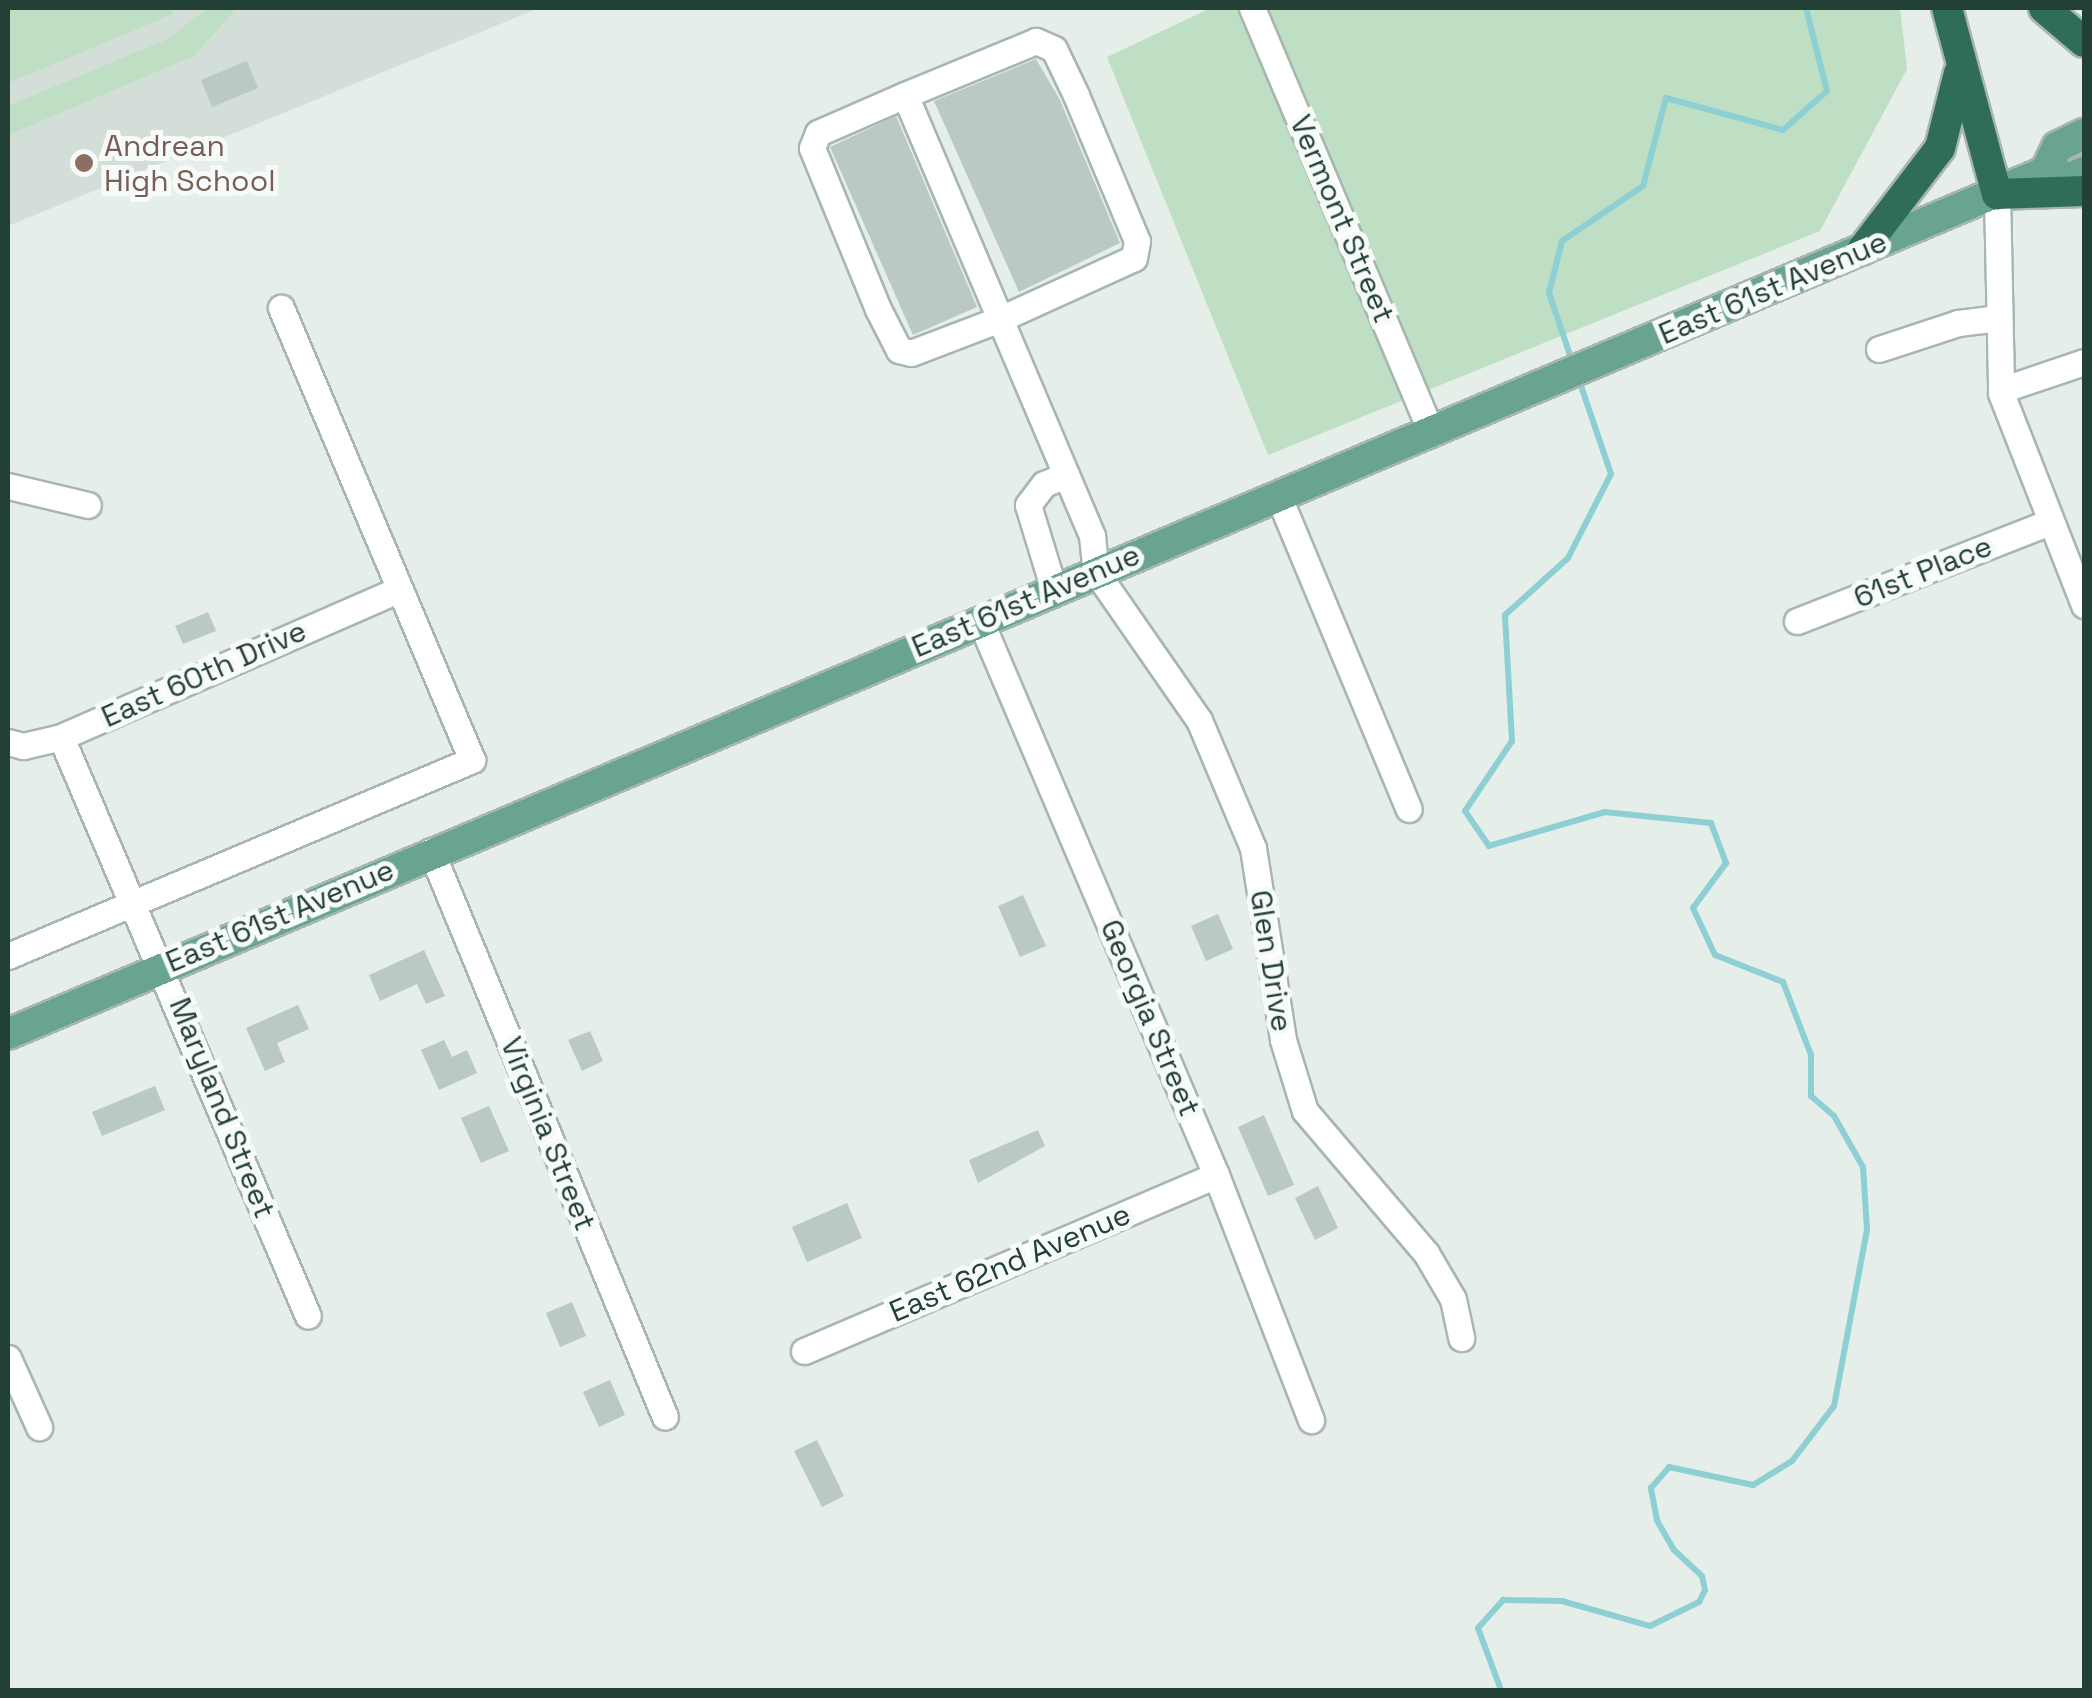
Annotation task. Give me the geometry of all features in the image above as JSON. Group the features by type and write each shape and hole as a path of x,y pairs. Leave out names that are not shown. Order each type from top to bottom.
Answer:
{"highway":[{"path":"1947,8 1997,194 2084,191"},
{"path":"2044,8 2084,42"},
{"path":"1862,250 1940,148 1960,66"}],"main road":[{"name":"East 61st Avenue","path":"2045,172 2056,147 2084,134"},
{"name":"East 61st Avenue","path":"8,1034 2045,172 2070,178 2084,172"}],"street":[{"name":"Vermont Street","path":"1252,8 1432,431"},
{"path":"1046,42 1119,194 1137,241 1134,258 1000,319 910,353 899,350 849,245 812,148 818,133 905,95 1046,42"},
{"path":"905,95 1092,536 1096,572"},
{"path":"1997,194 2001,390 2084,605"},
{"path":"8,956 472,760 281,308"},
{"path":"1879,349 1958,322 1999,318"},
{"path":"2001,390 2084,362"},
{"path":"1054,590 1028,505 1044,484 1066,476"},
{"path":"8,486 88,505"},
{"path":"1278,495 1409,809"},
{"name":"61st Place","path":"1797,622 2049,522"},
{"name":"Glen Drive","path":"1096,572 1199,720 1253,848 1284,1040 1304,1112 1426,1253 1453,1300 1461,1338"},
{"name":"East 60th Drive","path":"8,742 23,746 61,736 398,590"},
{"name":"Georgia Street","path":"980,620 1216,1175 1312,1420"},
{"name":"Maryland Street","path":"61,736 164,966 308,1316"},
{"name":"Virginia Street","path":"431,852 665,1417"},
{"name":"East 62nd Avenue","path":"804,1351 1216,1175"},
{"path":"8,1358 38,1427"}],"shaded area":[{"name":"Andrean High School","path":"8,8 539,8 8,226"}],"green space":[{"path":"8,8 170,8 173,14 8,83"},
{"path":"207,8 237,8 194,56 8,135 8,106 168,39"},
{"path":"1211,8 1900,8 1907,69 1820,231 1268,455 1107,57"}],"building":[{"path":"1036,59 1060,100 1120,243 1019,292 934,101"},
{"path":"247,61 258,88 212,107 201,80"},
{"path":"896,116 977,307 913,335 830,147"},
{"path":"208,612 216,631 183,644 175,626"},
{"path":"1023,895 1046,946 1020,957 998,906"},
{"path":"1218,914 1233,949 1206,961 1191,926"},
{"path":"424,950 445,996 426,1004 417,984 380,1001 369,975"},
{"path":"298,1005 309,1029 277,1043 285,1062 265,1071 246,1028"},
{"path":"590,1031 603,1061 582,1071 568,1040"},
{"path":"444,1040 452,1057 467,1050 477,1073 439,1090 421,1050"},
{"path":"155,1086 165,1110 102,1136 92,1112"},
{"path":"489,1106 509,1151 481,1163 461,1118"},
{"path":"1264,1115 1294,1185 1268,1196 1238,1127"},
{"path":"1038,1130 1045,1146 978,1183 969,1160"},
{"path":"1318,1186 1338,1228 1315,1240 1295,1198"},
{"path":"847,1203 862,1238 807,1262 792,1227"},
{"path":"572,1302 586,1336 560,1347 546,1313"},
{"path":"610,1380 625,1415 599,1427 583,1392"},
{"path":"817,1440 844,1496 822,1507 794,1451"}],"waterway":[{"path":"1572,361 1549,293 1562,241 1643,186 1666,98 1783,130 1827,91 1806,8"},
{"path":"1501,1690 1478,1628 1503,1600 1562,1601 1650,1626 1699,1602 1705,1590 1702,1576 1674,1550 1657,1520 1651,1488 1669,1467 1753,1485 1792,1461 1834,1406 1867,1230 1863,1167 1834,1116 1811,1096 1811,1055 1783,982 1715,955 1693,908 1726,863 1711,823 1605,812 1489,846 1465,811 1512,741 1505,615 1568,558 1611,474 1578,377"}],"place":[{"name":"Andrean High School","path":"84,163"}]}
